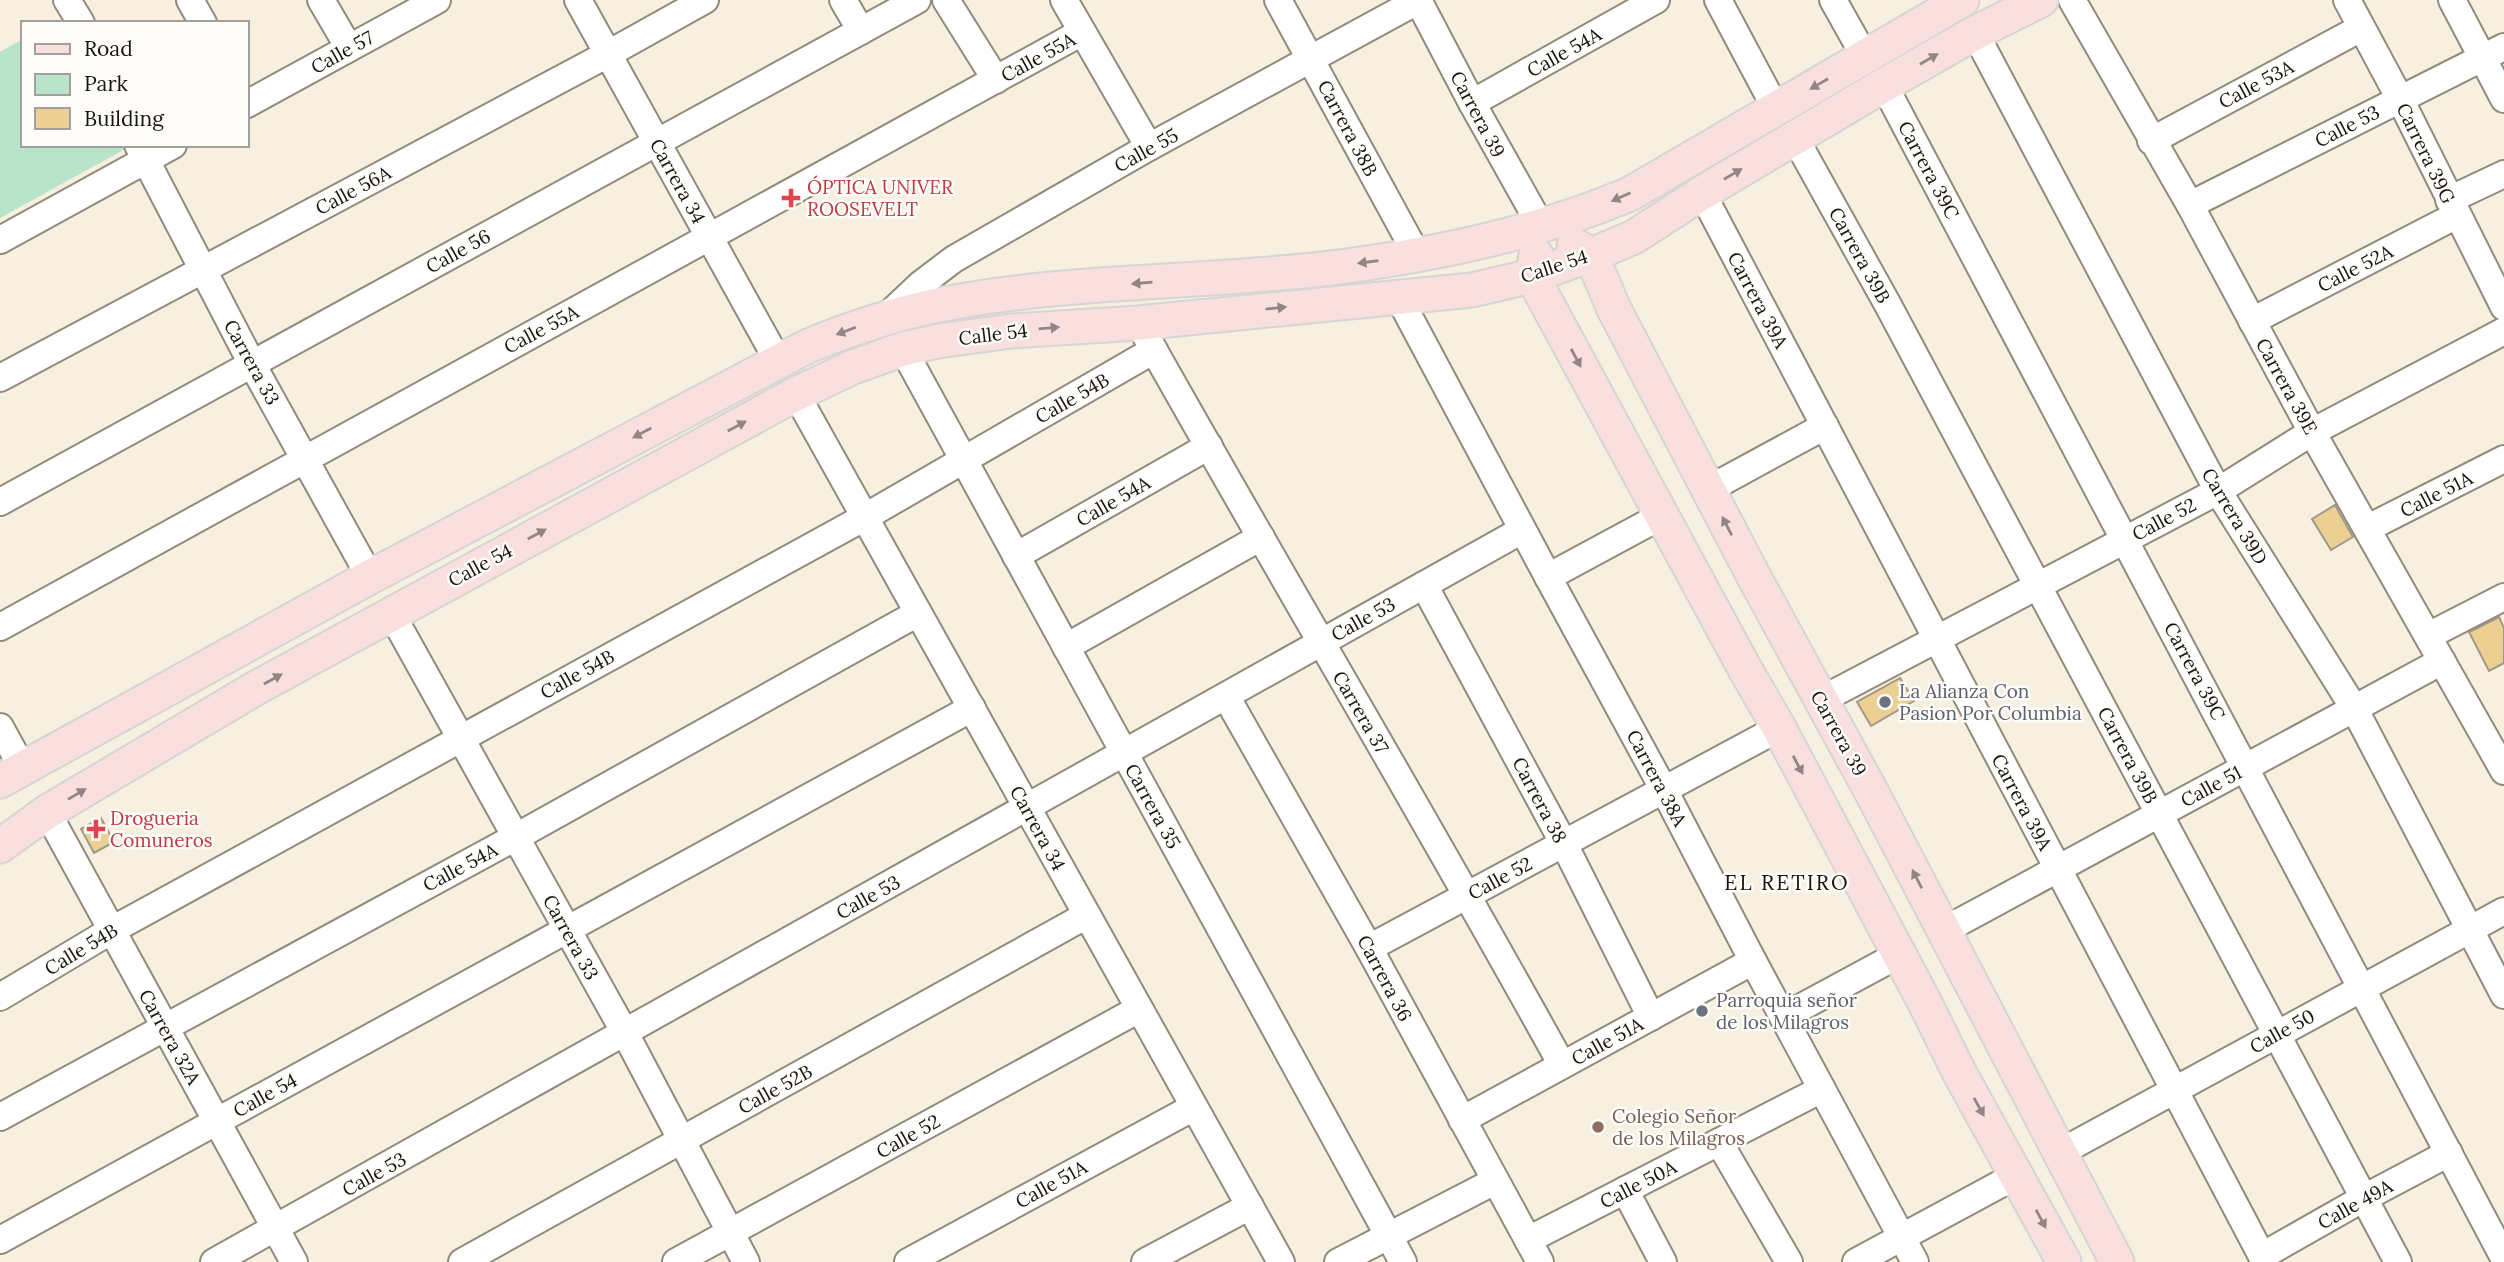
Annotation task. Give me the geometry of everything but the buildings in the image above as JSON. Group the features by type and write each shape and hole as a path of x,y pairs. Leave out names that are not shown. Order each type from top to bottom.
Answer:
{"main road":[{"name":"Calle 54","path":"0,846 47,812 256,688 796,394 853,368 903,349 938,341 1011,331 1146,336 1398,296 1472,290 1532,276 1634,237 1702,192 1884,85 1975,33 2041,0"},
{"name":"Calle 54","path":"11,775 370,577 808,346 885,318 944,304 1014,294 1322,269 1417,256 1481,243 1541,226 1630,194 1954,2"},
{"path":"1591,255 1541,226 1532,276 1779,728 1959,1072 2064,1262"},
{"path":"1614,309 1609,287 1611,267 1634,237"},
{"name":"Carrera 39","path":"1591,255 1614,309 1753,575 1872,793 2117,1262"},
{"path":"1472,290 1491,287 1520,292 1543,306 1557,322"},
{"path":"1707,597 1719,608 1730,610 1740,607 1749,601 1754,591 1753,575"},
{"path":"1745,669 1747,652 1759,640 1781,640 1794,651"},
{"path":"1925,1003 1941,1016 1951,1017 1968,1006 1972,997 1971,987"},
{"path":"1959,1072 1957,1055 1967,1041 1983,1036 1999,1042 2004,1049"}],"street":[{"path":"67,0 80,21"},
{"path":"190,0 202,21"},
{"path":"321,0 349,48"},
{"name":"Calle 57","path":"248,102 437,0"},
{"name":"Carrera 34","path":"578,0 778,361"},
{"name":"Calle 56A","path":"0,378 705,0"},
{"path":"843,0 861,31"},
{"name":"Calle 56","path":"0,502 917,0"},
{"path":"946,0 996,80"},
{"path":"1064,0 1149,147"},
{"name":"Carrera 38B","path":"1279,0 1417,256"},
{"name":"Calle 55","path":"885,318 921,284 954,259 1149,147 1418,0"},
{"name":"Carrera 39","path":"1418,0 1541,226"},
{"name":"Calle 54A","path":"1472,103 1656,0"},
{"path":"1717,0 1776,109"},
{"path":"1833,0 1865,57"},
{"name":"Carrera 39E","path":"2072,0 2190,205 2312,432 2504,771"},
{"name":"Carrera 39G","path":"2347,0 2400,99 2504,307"},
{"path":"2452,0 2493,52 2504,99"},
{"name":"Calle 53A","path":"2151,141 2361,28"},
{"name":"Calle 55A","path":"0,627 305,456 710,238 1082,32"},
{"name":"Carrera 39D","path":"1975,33 2218,491 2354,708 2504,995"},
{"name":"Calle 53","path":"2190,205 2493,52"},
{"name":"Carrera 39C","path":"1884,85 2504,1258"},
{"name":"Carrera 39B","path":"1795,138 1888,305 2398,1262"},
{"path":"0,240 142,153 165,147"},
{"name":"Carrera 33","path":"142,153 370,577"},
{"name":"Calle 52A","path":"2252,321 2453,208 2504,174"},
{"name":"Carrera 39A","path":"1702,192 2263,1259"},
{"name":"Carrera 38A","path":"1398,296 1914,1262"},
{"name":"Calle 52","path":"1821,700 2218,491 2312,432 2504,331"},
{"name":"Carrera 37","path":"1146,336 1468,895 1562,1065"},
{"name":"Calle 54B","path":"0,998 112,930 965,461 1146,336"},
{"name":"Carrera 35","path":"903,349 1402,1262"},
{"name":"Carrera 34","path":"796,394 1281,1262"},
{"path":"1709,489 1825,426"},
{"name":"Calle 54A","path":"1016,556 1209,446"},
{"name":"Calle 51A","path":"2368,528 2504,459"},
{"path":"1548,577 1661,516"},
{"name":"Calle 53","path":"214,1262 1522,530"},
{"path":"1066,647 1261,537"},
{"name":"Carrera 38","path":"1424,585 1564,844 1651,1017"},
{"path":"2428,636 2504,597"},
{"name":"Carrera 33","path":"391,613 625,1033 746,1262"},
{"name":"Calle 54A","path":"0,1117 918,613"},
{"name":"Calle 51","path":"1943,931 2442,660"},
{"name":"Carrera 36","path":"1226,696 1369,948 1534,1251"},
{"name":"Calle 54","path":"0,1240 972,708"},
{"path":"0,727 11,775"},
{"name":"Calle 52","path":"1369,948 1779,728"},
{"name":"Carrera 32A","path":"47,812 294,1262"},
{"name":"Calle 50","path":"2061,1152 2504,911"},
{"name":"Calle 52B","path":"462,1262 1087,915"},
{"path":"1783,1017 1898,955"},
{"name":"Calle 51A","path":"1462,1120 1753,961"},
{"name":"Calle 52","path":"676,1262 1139,1009"},
{"name":"Calle 50A","path":"1534,1251 1625,1190 1822,1089"},
{"name":"Calle 51A","path":"908,1262 1194,1107"},
{"path":"1719,1142 1789,1262"},
{"name":"Calle 49A","path":"2263,1259 2364,1198 2449,1153"},
{"path":"1856,1262 2017,1175"},
{"path":"1338,1262 1496,1181"},
{"path":"1625,1190 1663,1262"},
{"path":"1145,1262 1250,1206"}],"green space":[{"path":"21,40 21,147 127,148 0,218 0,52"}],"place":[{"name":"ÓPTICA UNIVER ROOSEVELT","path":"791,198"},
{"name":"La Alianza Con Pasion Por Columbia","path":"1885,702"},
{"name":"Drogueria Comuneros","path":"96,829"},
{"name":"Parroquia señor de los Milagros","path":"1702,1011"},
{"name":"Colegio Señor de los Milagros","path":"1598,1127"}],"district":[{"name":"EL RETIRO","path":"1787,883"}]}
